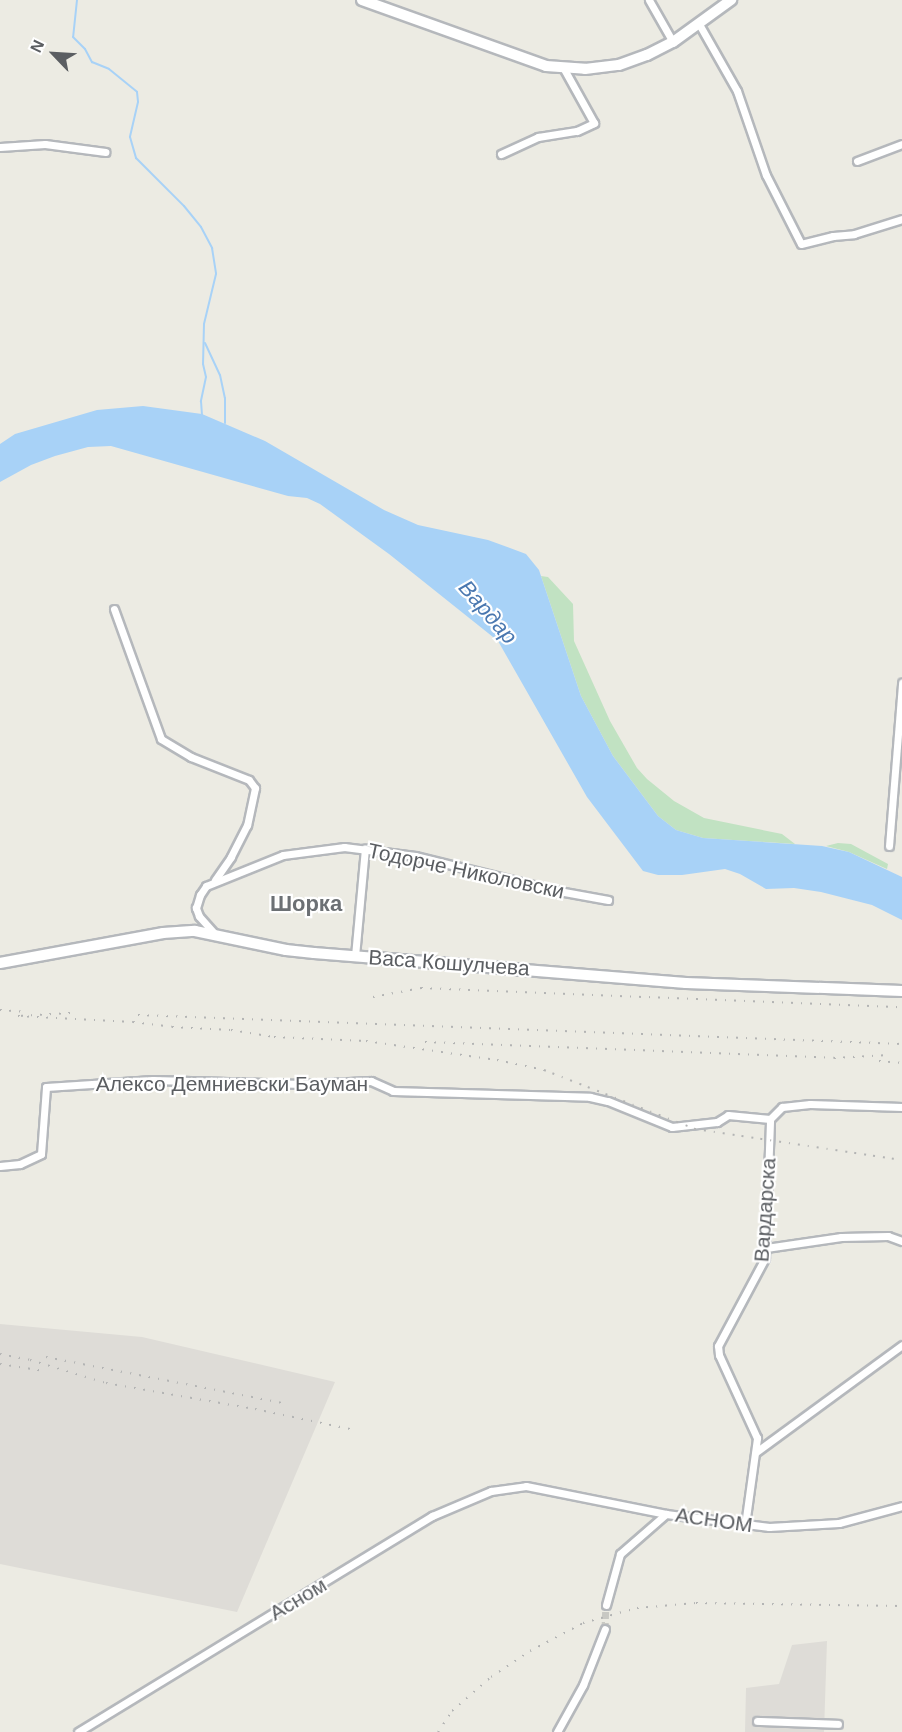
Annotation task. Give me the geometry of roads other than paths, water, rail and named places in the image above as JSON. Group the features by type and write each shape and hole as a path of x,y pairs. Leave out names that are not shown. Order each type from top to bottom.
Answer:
{"main road":[{"path":"362,0 507,53 546,66 564,69 619,65 673,42 731,0"},
{"name":"Васа Кошулчева","path":"0,963 163,933 195,931 286,950 355,956 686,983 902,992"}],"street":[{"path":"649,0 673,42"},
{"path":"699,24 739,96 766,175 801,244 833,236 854,234 902,219"},
{"path":"501,154 538,137 577,131 594,123 564,69"},
{"path":"0,147 45,144 105,152"},
{"path":"857,161 902,144"},
{"path":"114,609 161,739 190,758 249,780 255,788 248,825 231,857 215,880 200,895 196,908 199,916 215,934"},
{"path":"889,846 902,683"},
{"name":"Тодорче Николовски","path":"215,880 283,855 344,847 365,848 415,856 553,890 608,900"},
{"path":"355,956 365,848"},
{"name":"Алексо Демниевски Бауман","path":"0,1166 20,1164 41,1154 46,1087 153,1080 303,1084 371,1081 393,1091 590,1097 608,1101 672,1127 717,1122 728,1115 770,1119"},
{"path":"770,1119 782,1107 810,1104 902,1107"},
{"name":"Вардарска","path":"745,1525 756,1452 754,1428 719,1355 718,1346 722,1333 762,1268 766,1248 770,1119"},
{"path":"766,1248 816,1240 874,1236 902,1241"},
{"path":"756,1452 902,1345"},
{"name":"АСНОМ","path":"526,1486 666,1514 769,1527 839,1523 902,1506"},
{"name":"Асном","path":"78,1732 432,1516 491,1491 526,1486"},
{"path":"606,1605 620,1554 666,1514"},
{"path":"557,1732 583,1685 605,1629"},
{"path":"757,1720 838,1724"}],"water":[{"name":"Вардар","path":"143,406 202,414 265,441 384,510 418,525 488,540 526,554 539,570 581,696 613,756 658,816 676,830 703,838 822,846 849,852 902,877 902,920 872,905 821,892 794,888 766,889 740,874 725,869 682,875 658,875 643,871 587,797 498,641 389,554 320,504 307,498 288,496 111,446 88,447 55,456 31,465 0,482 0,444 15,434 97,410"}],"waterway":[{"path":"77,0 73,37 85,49 92,62 109,69 137,92 138,102 130,137 136,158 184,206 201,227 212,248 216,274 204,324 203,364 206,377 201,401 202,416"},
{"path":"205,343 220,375 225,398 225,423"}],"tunnel":[{"path":"605,1629 606,1605"}],"railway":[{"path":"373,997 421,988 902,1007"},
{"path":"0,1010 27,1012"},
{"path":"70,1013 18,1016 231,1030 274,1037 366,1041 497,1060 544,1070 695,1129 902,1160"},
{"path":"138,1015 902,1044"},
{"path":"425,1042 834,1058 889,1055"},
{"path":"879,1061 902,1063"},
{"path":"0,1354 30,1360 106,1383 255,1409 350,1429"},
{"path":"46,1357 287,1404"},
{"path":"0,1364 44,1371"},
{"path":"438,1732 452,1711 491,1677 530,1651 583,1623 637,1608 696,1603 902,1606"}],"district":[{"name":"Шорка","path":"306,904"}]}
